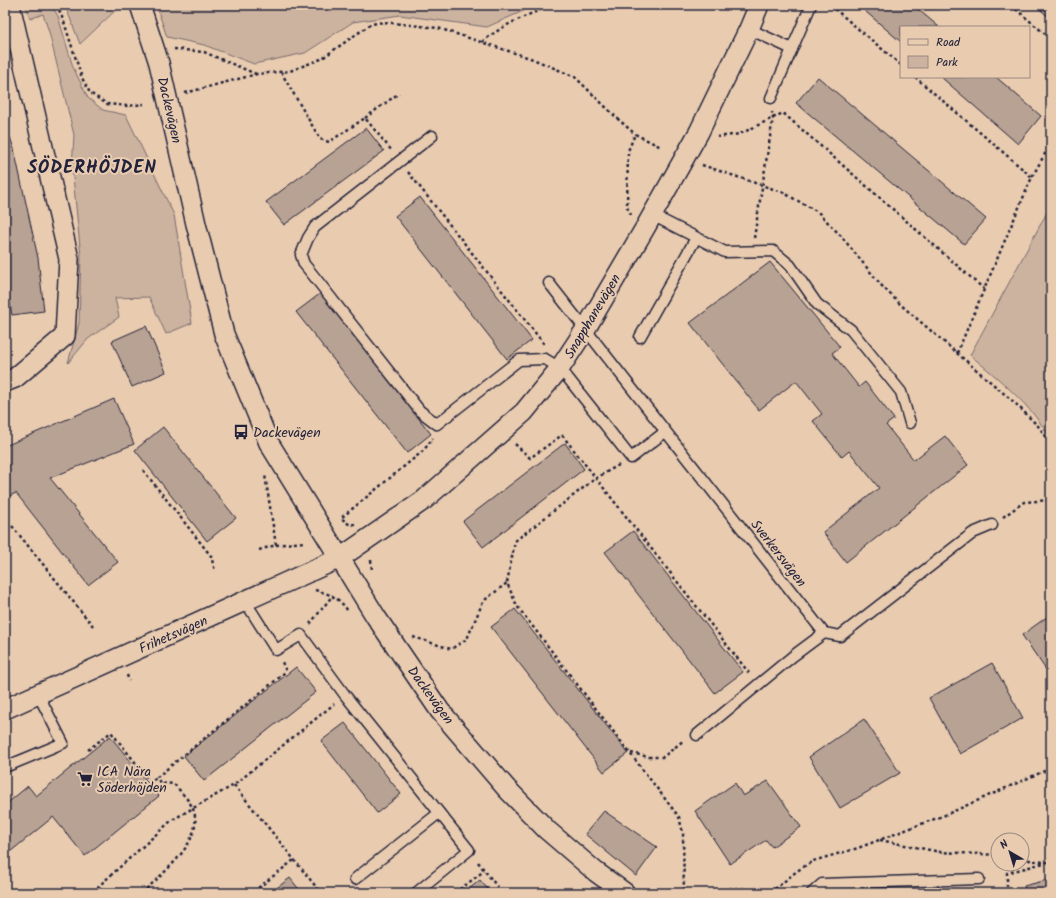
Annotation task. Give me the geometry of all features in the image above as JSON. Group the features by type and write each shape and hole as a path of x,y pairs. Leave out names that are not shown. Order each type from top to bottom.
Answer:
{"street":[{"path":"5,382 15,378 65,336 69,259 10,5"},
{"name":"Dackevägen","path":"140,5 159,62 196,224 224,334 269,443 376,617 440,711 507,789 547,830 596,872 625,893"},
{"name":"Snapphanevägen","path":"340,558 424,500 524,412 560,368 585,330 699,132 749,30 759,5"},
{"name":"Frihetsvägen","path":"5,709 340,558"}],"lane":[{"path":"772,98 810,5"},
{"path":"749,30 792,49"},
{"path":"432,136 315,227 308,238 301,255 304,264 420,411 437,424 519,360 545,359 560,368 631,458 665,432"},
{"path":"648,222 696,238 725,252 773,252 790,265 817,304 851,330 901,392 910,423"},
{"path":"640,337 696,238"},
{"name":"Sverkersvägen","path":"548,283 824,633"},
{"path":"697,735 792,656 824,633 840,636 973,533 992,526"},
{"path":"245,601 276,650 301,635 345,695 469,850 416,893"},
{"path":"5,767 63,743 38,694"},
{"path":"355,879 439,813"},
{"path":"812,893 822,884 979,879"}],"path":[{"path":"57,5 82,78 90,93 107,104 128,106 144,104"},
{"path":"481,42 494,32 512,22 553,5"},
{"path":"830,5 900,64"},
{"path":"1011,5 1051,39"},
{"path":"185,93 257,74 290,71 321,59 371,24 384,22 438,28 533,59 575,77 635,134 661,147"},
{"path":"173,49 204,52 257,74"},
{"path":"281,72 320,139 330,142 399,93"},
{"path":"915,78 1032,177"},
{"path":"751,252 773,118 772,98"},
{"path":"699,132 716,138 740,134 783,113 984,289"},
{"path":"365,118 545,346"},
{"path":"635,134 628,151 627,207 632,218 648,222"},
{"path":"957,353 1032,177 1051,143"},
{"path":"701,165 782,192 818,212 841,236 881,285 901,305 1014,403 1040,428 1051,446"},
{"path":"502,432 530,458 562,435 754,679"},
{"path":"356,524 350,525 341,518 423,451 433,438"},
{"path":"631,458 596,478 515,541 507,583 517,606 679,817 683,833 684,893"},
{"path":"144,470 211,556 215,571"},
{"path":"265,471 276,545"},
{"path":"992,526 1024,502 1051,500"},
{"path":"12,526 93,626"},
{"path":"259,550 276,545 304,542"},
{"path":"407,637 414,637 444,647 454,648 467,640 482,604 507,583"},
{"path":"311,588 333,595 342,602"},
{"path":"301,635 333,595"},
{"path":"88,750 111,732 151,782 286,671 276,650"},
{"path":"94,893 100,885 172,820 234,785 345,695"},
{"path":"712,893 719,890 757,890 769,893 797,871 813,861 858,848 945,815 1051,768"},
{"path":"142,893 172,864 191,840 196,823 193,808 174,784 160,783 157,777"},
{"path":"234,785 321,893"},
{"path":"879,840 940,852 990,855"},
{"path":"469,850 502,893"},
{"path":"1030,859 1045,862"},
{"path":"255,893 258,888 294,860"},
{"path":"1007,893 1007,873 1051,861"},
{"path":"455,893 484,871"}],"green space":[{"path":"26,5 51,5 58,16 73,67 88,98 103,110 126,115 174,215 192,323 166,334 149,297 115,298 119,317 88,339 68,363 79,323 81,257 72,167 74,135 49,32 43,14 30,19"},
{"path":"65,5 118,5 119,7 80,44"},
{"path":"156,5 537,5 487,27 400,15 353,22 305,53 254,64 204,45 167,37"},
{"path":"1051,205 1051,404 1047,412 1051,415 1051,439 1024,404 1004,384 970,355"}],"building":[{"path":"858,5 913,5 938,26 900,26 900,41"},
{"path":"1035,5 1051,5 1051,19"},
{"path":"818,77 986,219 964,244 796,103"},
{"path":"942,78 997,78 1041,116 1018,144"},
{"path":"5,122 14,149 38,258 44,311 12,315 5,276"},
{"path":"366,128 384,151 284,225 266,202"},
{"path":"420,197 532,340 507,359 395,216"},
{"path":"770,262 840,347 832,353 859,387 865,382 894,419 886,425 914,460 945,436 968,465 846,562 823,532 879,488 849,451 842,457 813,421 822,414 796,381 759,410 690,323"},
{"path":"321,293 431,434 407,453 296,312"},
{"path":"146,326 166,372 132,387 112,341"},
{"path":"114,399 134,444 50,478 118,562 88,585 16,493 5,498 5,446"},
{"path":"163,427 236,518 207,541 135,450"},
{"path":"565,443 584,469 483,547 463,521"},
{"path":"633,531 743,672 715,693 605,552"},
{"path":"515,609 628,753 604,772 491,627"},
{"path":"1051,614 1051,677 1022,635"},
{"path":"992,663 1023,718 960,754 929,698"},
{"path":"296,667 316,692 204,781 184,756"},
{"path":"864,719 900,773 840,808 809,757"},
{"path":"345,723 401,794 377,813 321,741"},
{"path":"110,736 159,796 85,856 53,817 5,856 5,805 28,786 36,796"},
{"path":"768,781 801,827 772,847 766,840 730,864 695,811 735,783 743,796"},
{"path":"604,811 657,847 636,876 585,834"},
{"path":"290,878 302,893 270,893"},
{"path":"1051,879 1051,893 1026,893 1024,886"},
{"path":"480,880 491,893 464,893"},
{"path":"977,891 977,893 930,893"}],"place":[{"name":"Dackevägen","path":"241,432"},
{"name":"ICA Nära Söderhöjden","path":"85,779"}],"district":[{"name":"SÖDERHÖJDEN","path":"92,167"}]}
